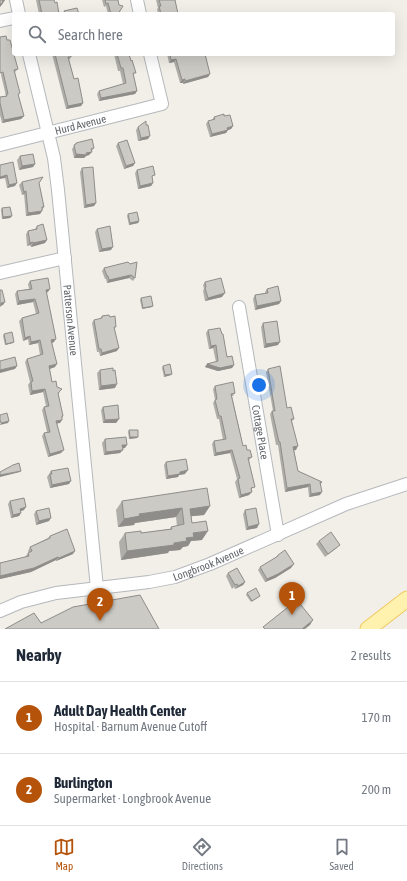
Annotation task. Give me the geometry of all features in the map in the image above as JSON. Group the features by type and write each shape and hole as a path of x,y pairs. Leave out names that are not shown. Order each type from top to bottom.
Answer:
{"main road":[{"path":"368,629 402,603"}],"street":[{"path":"16,0 19,12"},
{"path":"137,0 140,12"},
{"path":"0,21 12,18"},
{"name":"Patterson Avenue","path":"29,56 54,158 97,588"},
{"name":"Hurd Avenue","path":"0,145 162,104 150,56"},
{"path":"0,273 65,258"},
{"name":"Cottage Place","path":"239,307 278,535"},
{"name":"Longbrook Avenue","path":"0,611 21,602 45,596 175,577 278,535 353,501 407,484"}],"building":[{"path":"39,0 54,0 55,3 57,2 59,12 42,12"},
{"path":"105,0 118,0 119,5 123,6 119,12 110,12 108,3 106,4"},
{"path":"159,0 175,0 178,12 160,12 159,6 161,6"},
{"path":"77,8 78,12 65,12 64,11"},
{"path":"6,36 7,40 10,40 12,56 14,56 18,69 14,70 24,116 4,120 0,97 7,96 6,94 8,94 3,72 0,73 0,37"},
{"path":"56,56 71,56 68,57 74,79 78,78 83,103 68,106"},
{"path":"118,56 130,56 136,73 133,73 137,91 101,98 99,91 126,83 123,68 121,68"},
{"path":"170,56 206,56 210,74 185,81 185,79 182,80 176,59 171,60"},
{"path":"224,114 224,116 230,115 233,126 227,128 228,130 212,134 208,121 215,119 214,117"},
{"path":"146,121 150,136 141,138 138,127"},
{"path":"92,139 94,148 91,149 92,152 86,153 87,155 76,154 74,145 76,143"},
{"path":"127,140 135,163 126,166 118,143"},
{"path":"33,154 35,164 22,166 20,156"},
{"path":"13,162 17,183 9,185 7,175 0,177 0,165"},
{"path":"153,166 155,175 152,176 153,183 140,186 137,170"},
{"path":"93,167 96,203 86,205 82,168"},
{"path":"43,177 39,183 44,207 42,207 42,211 28,213 26,191 24,192 22,182"},
{"path":"10,207 12,216 3,217 2,208"},
{"path":"137,212 139,221 130,223 128,214"},
{"path":"43,224 47,240 30,243 28,231 37,229 37,226"},
{"path":"110,226 113,247 102,249 97,229"},
{"path":"128,262 130,264 137,262 135,278 131,275 109,280 104,268"},
{"path":"48,278 50,289 46,290 56,339 51,340 57,364 49,366 52,382 56,381 57,387 62,389 58,393 63,416 62,420 56,421 64,450 50,454 44,433 50,432 44,407 49,406 45,389 32,391 31,382 33,381 27,359 43,354 40,340 31,342 30,336 25,338 22,318 39,313 35,299 19,301 17,291 32,289 30,281"},
{"path":"221,278 225,293 208,298 205,282"},
{"path":"278,286 281,301 257,306 255,295 268,293 267,289"},
{"path":"0,290 2,290 5,302 1,303 1,306 0,306"},
{"path":"151,296 153,306 143,308 141,298"},
{"path":"109,315 110,317 115,316 116,327 114,327 119,348 102,353 101,349 99,349 94,320 102,318 102,316"},
{"path":"277,321 280,342 266,344 263,323"},
{"path":"220,328 223,334 227,357 232,356 234,365 220,368 207,364 218,361 216,345 211,346 208,330"},
{"path":"12,332 14,342 6,344 4,334"},
{"path":"15,357 17,366 0,370 0,361"},
{"path":"170,364 172,374 165,375 163,366"},
{"path":"280,366 287,408 291,407 294,419 291,419 298,446 293,447 298,471 322,482 320,482 322,492 311,494 310,484 287,488 280,442 272,411 275,411 268,369"},
{"path":"113,368 113,371 115,370 117,384 101,386 100,370"},
{"path":"233,382 235,393 231,394 243,446 246,445 247,450 250,450 252,457 248,458 255,487 251,488 252,492 241,495 238,479 240,478 232,450 216,453 214,441 226,439 221,416 219,416 215,400 217,399 215,386"},
{"path":"118,405 119,419 105,420 103,407"},
{"path":"7,413 9,421 1,423 0,415"},
{"path":"129,430 138,430 138,437 130,437"},
{"path":"126,437 127,445 122,445 123,450 106,452 105,439"},
{"path":"186,459 188,470 180,472 180,474 168,476 166,462"},
{"path":"19,463 21,471 0,475 0,472"},
{"path":"68,468 71,481 52,485 50,474 52,474 51,471"},
{"path":"207,488 210,506 190,509 192,523 206,521 208,531 193,533 194,537 186,538 187,541 174,543 174,545 127,551 125,533 141,531 141,533 172,529 171,527 184,524 182,508 139,514 140,516 124,519 122,501"},
{"path":"24,498 26,507 20,509 21,513 13,515 10,501"},
{"path":"49,508 51,518 39,521 36,511"},
{"path":"256,508 259,524 248,527 245,510"},
{"path":"67,529 75,551 34,568 0,576 0,563 29,556 28,553 32,551 30,547"},
{"path":"331,532 340,545 328,554 319,541"},
{"path":"285,550 294,564 267,579 260,567"},
{"path":"237,568 245,582 238,586 237,584 235,585 228,573"},
{"path":"256,588 260,596 252,601 247,593"},
{"path":"140,595 159,629 5,629 34,613 41,623 73,607"},
{"path":"297,600 313,620 302,629 265,629 263,627"}],"place":[{"name":"Adult Day Health Center","path":"292,615"},
{"name":"Burlington","path":"100,621"}]}
